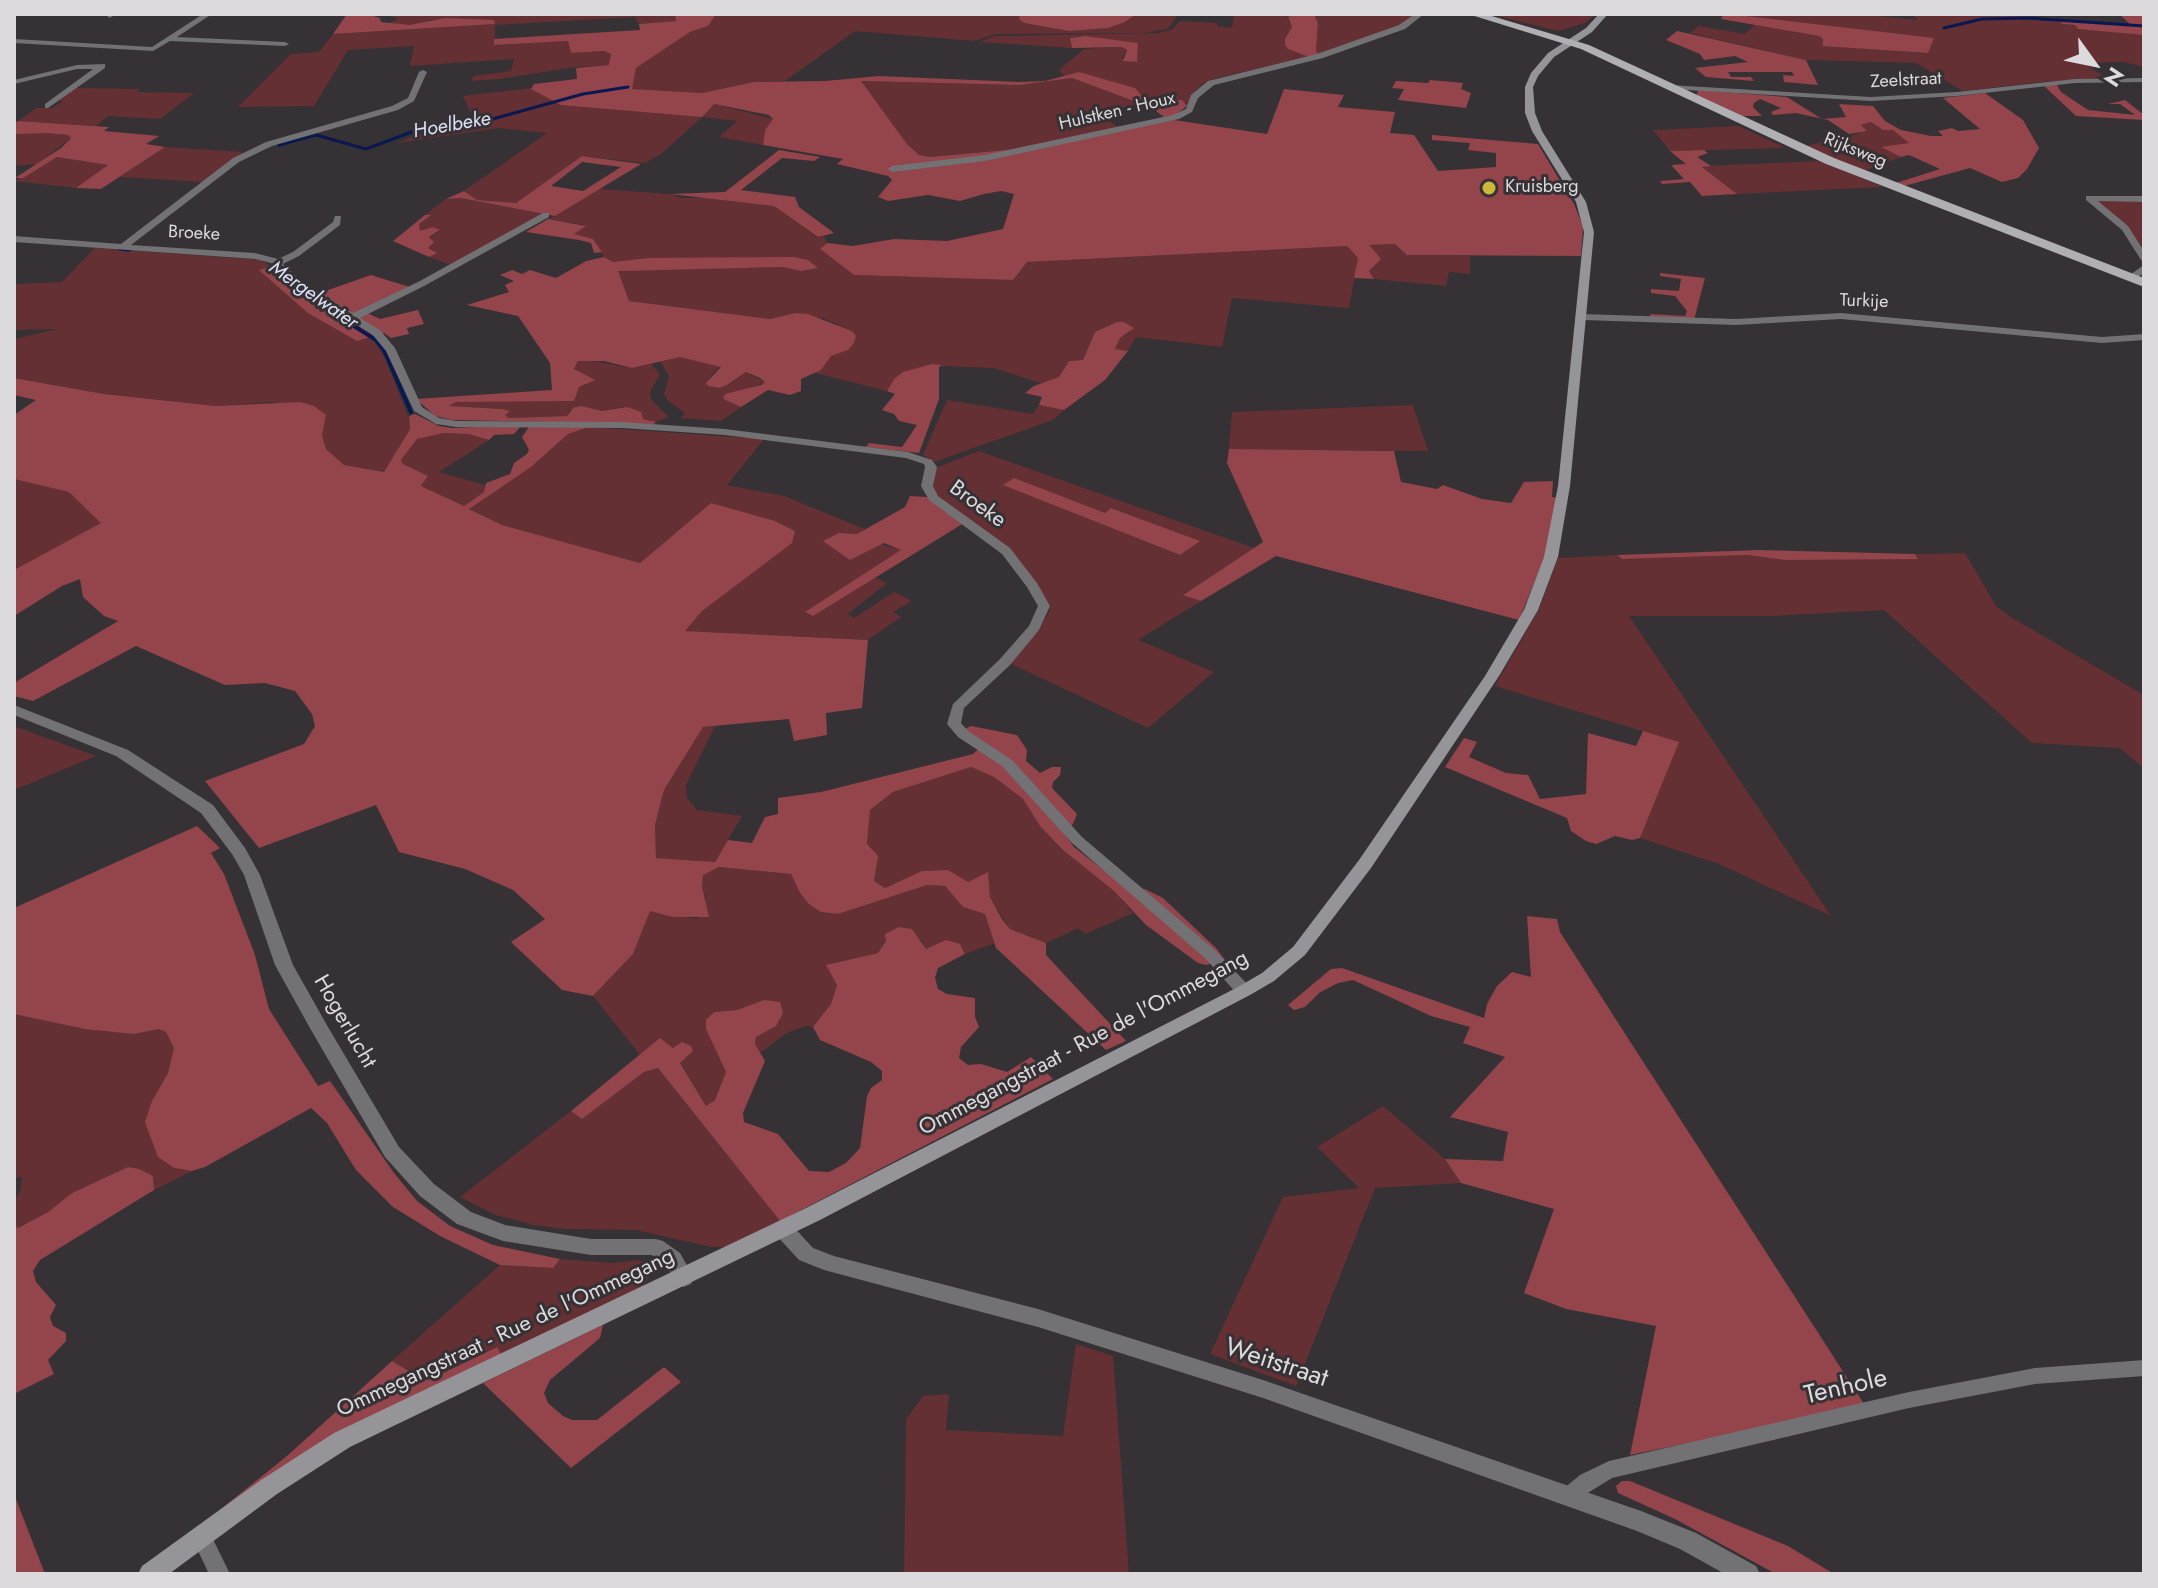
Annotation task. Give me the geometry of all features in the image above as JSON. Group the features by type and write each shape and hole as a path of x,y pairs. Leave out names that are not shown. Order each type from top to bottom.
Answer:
{"main road":[{"name":"Rijksweg","path":"1473,14 1565,40 1830,161 2138,281"},
{"name":"Ommegangstraat - Rue de l'Ommegang","path":"150,1574 342,1440 783,1229 1244,991 1282,965 1317,930 1492,676 1531,610 1551,557 1557,532 1589,232 1581,202 1532,119 1529,87 1543,64 1565,40 1601,17"}],"street":[{"path":"14,41 153,49 208,14"},
{"name":"Hulstken - Houx","path":"892,169 985,158 1176,117 1187,112 1194,97 1211,83 1335,52 1402,27 1420,14"},
{"path":"170,38 285,44"},
{"path":"14,82 77,67 102,66 48,106"},
{"path":"121,248 251,151 395,108 411,99 423,72"},
{"name":"Zeelstraat","path":"1670,87 1871,99 1941,96 2075,81 2144,80"},
{"path":"2144,199 2089,198 2125,228 2144,258"},
{"path":"353,317 421,284 546,215"},
{"path":"278,263 296,254 337,223 338,218"},
{"name":"Broeke","path":"14,239 255,256 278,263 303,287 353,317 384,341 414,403 423,415 436,421 456,424 622,425 725,432 908,455 928,462 931,467 927,486 933,498 1006,551 1044,606 1035,627 958,707 954,724 963,734 1007,763 1077,840 1211,955 1244,991"},
{"path":"2138,281 2144,268"},
{"name":"Turkije","path":"1582,317 1697,322 1841,316 2102,340 2144,337"},
{"name":"Hogerlucht","path":"14,710 122,753 207,809 252,875 284,965 328,1043 392,1152 427,1190 464,1218 503,1233 591,1247 656,1247 673,1259 684,1278"},
{"name":"Weitstraat","path":"783,1229 806,1254 831,1264 1122,1344 1263,1389 1570,1495 1688,1541 1748,1574"},
{"name":"Tenhole","path":"1570,1495 1587,1481 1609,1470 1909,1400 2035,1376 2144,1368"},
{"path":"201,1536 220,1574"}],"shaded area":[{"path":"347,14 367,14 380,18 381,22 410,25 445,18 494,20 495,24 333,34"},
{"path":"385,14 675,14 677,21 639,24 635,17 495,25 495,45 568,41 571,53 604,51 611,54 610,65 575,67 500,79 471,81 474,76 511,71 514,59 410,66 414,46 348,50 314,106 238,107 291,54 319,52 333,34 494,24 494,20 431,20 416,25 400,25 389,23 399,19"},
{"path":"675,14 716,14 708,26 690,32 636,68 632,89 702,93 754,82 825,81 879,76 1019,82 1045,81 1079,72 1135,88 1149,104 1072,78 1019,85 861,81 907,144 919,155 930,157 1007,150 1164,117 1156,111 1160,102 1168,100 1182,100 1187,106 1170,119 1267,134 1284,89 1344,95 1338,107 1395,112 1390,133 1414,135 1438,171 1496,167 1496,153 1468,150 1470,143 1432,140 1432,135 1538,144 1574,204 1583,226 1581,256 1407,255 1395,244 1369,245 1381,259 1369,271 1374,279 1354,278 1358,258 1347,246 1027,262 1013,280 854,275 820,249 827,243 853,246 894,239 947,241 1003,229 1014,194 1001,191 960,201 928,195 888,201 878,197 892,180 888,176 837,164 843,159 763,145 765,130 773,119 769,115 714,104 702,117 561,105 531,89 534,84 577,79 576,68 609,65 611,54 604,51 571,53 568,41 494,45 494,39 640,30 639,24 676,21"},
{"path":"716,14 1020,14 1019,19 1024,23 1069,31 1108,28 1136,14 1178,14 1168,29 1144,33 997,34 974,41 855,31 785,81 754,82 702,93 631,89 636,68 690,32 708,26"},
{"path":"1020,14 1136,14 1108,28 1069,31 1024,23 1019,19"},
{"path":"1234,14 1296,14 1287,17 1292,27 1285,39 1288,49 1309,57 1216,78 1203,83 1193,93 1188,106 1168,100 1160,102 1156,109 1146,104 1149,104 1139,94 1079,73 1065,76 1059,70 1084,49 1122,47 1127,50 1122,58 1135,59 1138,43 1078,36 1070,38 1072,48 979,42 994,36 1159,33 1173,29 1179,21 1218,23 1217,26 1232,28"},
{"path":"1314,14 1417,14 1398,27 1320,55 1316,51 1318,23"},
{"path":"1314,14 1318,23 1316,51 1320,55 1309,57 1285,45 1292,27 1288,17"},
{"path":"1490,14 1596,14 1585,23 1558,31"},
{"path":"1723,14 1934,38 1928,53 1823,46 1823,39 1819,36 1721,19"},
{"path":"1729,14 1856,14 1918,20 1911,14 2026,14 2032,18 2059,20 2078,29 2143,34 2144,67 2123,62 2084,63 2106,78 1963,91 1916,63 1806,60 1690,33 1699,26 1745,34 1755,24 1819,36 1823,39 1823,45 1927,53 1933,39"},
{"path":"2119,14 2144,14 2144,35 2078,29 2059,20 2131,25"},
{"path":"1677,31 1806,60 1818,85 1784,82 1783,75 1794,76 1792,72 1728,72 1731,77 1751,77 1754,81 1706,77 1695,68 1748,62 1735,56 1704,60 1700,54 1666,40"},
{"path":"1085,36 1138,43 1137,62 1123,61 1127,50 1122,47 1072,48 1070,38"},
{"path":"1072,78 1141,104 1098,114 1118,127 1007,150 930,157 919,155 907,144 860,81 1019,85"},
{"path":"1430,80 1463,83 1461,89 1471,93 1466,108 1398,100 1404,89 1392,88 1396,81 1428,83"},
{"path":"2043,85 2057,85 2061,92 2088,110 2135,115 2120,104 2108,104 2125,100 2144,115 2144,120 2076,116"},
{"path":"76,88 194,93 160,119 108,116 96,126 18,121 36,108 52,108 62,102 59,99"},
{"path":"532,88 714,104 773,119 765,130 763,145 719,137 737,121 702,117 661,154 645,163 582,156 516,203 477,200 464,191 547,133 499,128 398,143 428,130 476,124 463,96"},
{"path":"1698,90 1787,97 1821,119 1796,113 1773,115 1771,112 1781,108 1760,99 1753,107 1762,116 1743,116 1697,95"},
{"path":"1985,93 2023,120 2039,148 2018,178 2002,182 1970,168 1904,186 1896,183 1940,169 1881,147 1909,143 1893,130 1883,130 1871,122 1861,125 1867,131 1849,134 1823,119 1846,117 1839,104 1873,106 1885,121 1901,130 1943,136 1938,131 1980,129 1943,98"},
{"path":"18,121 109,127 104,131 159,136 146,144 165,147 101,189 76,188 108,165 57,157 23,178 15,178 71,138 47,133 14,134 14,124"},
{"path":"1871,122 1883,130 1893,130 1911,143 1883,148 1901,157 1864,171 1805,146 1861,133 1860,125"},
{"path":"1739,126 1786,148 1670,151 1653,130"},
{"path":"47,133 71,138 37,164 14,166 14,134"},
{"path":"165,147 243,152 202,182 120,177"},
{"path":"779,150 820,157 814,161 782,158 741,190 795,197 799,207 834,233 818,237 774,206 670,194 725,192"},
{"path":"1704,150 1708,153 1697,157 1711,166 1702,167 1737,194 1702,196 1690,182 1662,184 1660,181 1684,179 1671,165 1686,164 1670,151"},
{"path":"582,156 641,164 555,216 461,198 446,199 464,191 477,200 516,203","holes":["582,162 621,167 583,191 551,186"]},
{"path":"57,157 109,165 76,188 14,181"},
{"path":"1819,161 1883,187 1737,194 1701,166"},
{"path":"599,189 670,194 682,198 724,198 774,206 817,237 824,236 827,243 820,249 854,275 1013,280 1027,262 1347,246 1358,258 1349,308 1232,298 1222,347 1136,337 1128,351 1115,349 1120,338 1130,332 1095,332 1083,360 1069,361 1059,377 1050,382 1040,383 994,368 941,366 894,379 887,391 815,373 831,356 854,343 856,336 852,331 825,319 795,313 770,319 629,301 617,270 783,267 801,271 817,268 648,258 613,262 604,257 596,242 572,234 584,225 549,219"},
{"path":"461,198 545,214 454,266 429,257 436,253 427,248 433,240 429,238 440,231 433,227 420,231 419,224 430,216 425,215 446,199"},
{"path":"2144,199 2144,249 2124,224 2094,200"},
{"path":"425,215 431,215 419,224 420,231 433,227 440,230 429,237 434,242 428,248 437,253 429,257 393,241"},
{"path":"548,219 586,226 574,234 593,239 602,252 594,253 591,243 526,232"},
{"path":"1395,244 1408,255 1470,256 1470,274 1449,272 1446,286 1374,279 1369,271 1380,259 1368,245"},
{"path":"95,248 261,260 271,266 260,270 357,341 371,337 384,356 409,418 410,429 384,472 344,465 326,449 322,435 326,415 273,402 216,406 104,394 14,378 14,339 57,329 14,330 14,284 62,282"},
{"path":"604,257 613,262 648,258 793,257 808,260 818,268 801,271 783,267 618,271 629,301 770,319 795,313 808,314 852,331 856,336 854,343 848,350 831,356 821,370 801,379 801,391 790,395 768,390 741,407 723,399 725,394 765,382 746,372 719,388 708,386 706,383 721,367 680,357 632,368 604,361 578,361 574,369 595,380 579,387 574,401 456,402 449,406 502,409 510,411 505,415 509,418 567,416 573,408 581,406 602,411 627,407 641,412 643,419 656,422 654,424 452,420 435,416 416,399 552,390 550,363 518,316 467,305 509,292 505,285 514,281 500,275 512,270 522,274 530,270 556,278 586,261"},
{"path":"271,266 308,297 371,275 413,288 363,311 380,319 418,310 424,324 407,328 409,334 391,338 384,333 357,341 308,313 259,270"},
{"path":"1660,273 1705,278 1694,320 1648,318 1651,314 1685,316 1687,311 1675,296 1651,293 1651,289 1679,291 1681,279 1660,276"},
{"path":"1117,322 1134,328 1120,338 1115,349 1128,351 1105,380 1064,410 1039,405 1042,397 1025,393 1034,386 1059,377 1069,361 1083,360 1095,332"},
{"path":"680,357 721,366 712,374 708,386 719,388 728,385 746,372 765,382 723,399 741,407 721,421 681,418 685,413 667,400 664,394 669,376 660,361"},
{"path":"578,361 632,368 651,364 660,374 650,392 651,400 669,417 656,422 643,419 623,407 602,411 581,407 570,410 567,416 509,418 505,415 509,411 502,409 448,406 456,402 587,385 574,368"},
{"path":"932,364 942,365 939,367 939,399 919,453 866,447 869,443 902,447 917,425 899,421 894,414 882,410 895,394 887,391 903,372"},
{"path":"14,378 104,394 216,406 300,402 314,406 326,415 322,435 326,449 344,465 384,472 410,429 409,416 415,414 439,426 452,428 522,425 514,434 494,435 489,440 468,434 444,433 417,439 401,460 403,464 428,476 421,486 464,506 484,492 486,483 510,474 514,463 527,454 529,450 522,437 529,427 589,427 568,434 531,467 469,509 502,525 640,563 711,503 775,521 795,531 792,543 702,611 685,631 868,640 862,708 826,713 827,735 794,741 789,719 703,727 664,790 655,825 656,858 715,862 728,840 752,843 765,817 778,814 778,798 821,792 973,754 983,745 963,730 971,726 1017,735 1027,750 1026,761 1040,773 1052,767 1061,767 1052,788 1077,814 1073,824 1063,832 1074,847 1134,894 1145,889 1163,898 1225,960 1206,965 1198,963 1146,925 1114,891 1063,850 1040,826 1023,799 994,777 971,767 893,792 870,810 867,844 878,856 874,881 885,888 922,871 948,870 968,882 988,872 990,897 1010,929 1046,943 1046,955 1126,1041 1106,1050 996,948 985,914 963,907 945,886 927,885 838,914 821,912 810,905 791,874 719,867 703,875 702,886 709,917 673,917 650,911 633,954 593,996 562,990 511,942 545,919 513,890 465,869 399,852 376,805 259,848 205,781 304,744 315,726 312,714 295,691 265,683 225,685 136,646 33,701 14,696 14,683 118,621 104,616 83,597 80,579 62,586 14,616 14,570 101,523 69,492 14,479 14,415 36,400 14,395"},
{"path":"947,400 1033,414 1039,405 1064,410 1053,420 934,462 923,455"},
{"path":"1413,405 1428,451 1229,449 1232,412"},
{"path":"589,427 764,439 727,485 784,496 865,529 857,534 839,533 902,550 805,613 813,616 874,577 887,583 848,614 854,618 894,592 912,601 893,612 901,617 868,640 685,631 702,611 711,503 640,563 502,525 468,508 531,467 568,434"},
{"path":"444,433 468,434 489,440 439,472 485,485 484,492 464,506 421,486 428,476 403,464 401,460 417,439"},
{"path":"1229,449 1394,451 1401,482 1437,489 1443,485 1482,499 1511,503 1524,482 1553,481 1552,497 1558,498 1553,537 1519,620 1276,556 1201,601 1183,595 1263,542 1227,463"},
{"path":"979,451 1254,548 1184,594 1201,601 1138,640 1214,672 1148,728 1009,663 1040,628 1050,610 1049,603 1011,550 940,498 934,490 934,470","holes":["1014,479 1105,513 1112,508 1199,541 1180,555 1004,485"]},
{"path":"1014,478 1105,513 1111,508 1200,541 1180,555 1003,485"},
{"path":"14,479 70,492 102,523 14,570"},
{"path":"910,496 927,497 964,523 813,616 805,612 901,550 884,543 850,560 823,541 839,533 857,534 905,507"},
{"path":"1759,550 1915,554 1918,559 1784,560 1748,555 1622,559 1617,555"},
{"path":"1965,553 1996,606 2144,695 2144,768 2120,748 2032,743 1884,610 1772,616 1629,616 1831,916 1719,864 1640,838 1678,742 1495,686 1540,607 1558,558 1748,555 1784,560 1917,558 1915,554"},
{"path":"14,726 96,756 14,790"},
{"path":"715,726 686,785 687,798 697,810 742,816 715,862 656,858 655,825 664,790 703,727"},
{"path":"1643,731 1679,742 1640,838 1632,840 1615,836 1596,844 1586,841 1571,831 1567,818 1445,767 1464,738 1477,742 1469,757 1506,773 1528,775 1540,799 1586,794 1588,733 1636,746"},
{"path":"971,767 994,777 1023,799 1040,826 1063,850 1114,891 1133,913 1085,934 1078,928 1046,943 1010,929 990,897 987,872 967,883 948,870 922,871 885,888 874,881 876,868 867,845 870,810 893,792"},
{"path":"197,826 220,848 211,853 224,874 255,955 269,1009 318,1086 330,1081 417,1201 450,1226 493,1245 560,1259 553,1268 500,1265 440,1236 393,1207 356,1170 327,1123 311,1108 205,1167 192,1171 174,1168 158,1157 145,1122 152,1101 168,1073 174,1048 166,1032 159,1029 134,1034 85,1029 14,1014 14,908"},
{"path":"719,867 791,874 800,893 821,912 838,914 927,885 945,886 963,907 985,914 995,943 965,954 960,944 926,949 921,940 886,941 878,953 827,965 837,984 831,1004 813,1027 806,1026 787,1033 760,1053 755,1044 764,1000 737,1010 713,1012 706,1028 726,1072 715,1100 706,1106 680,1062 692,1051 673,1048 660,1039 640,1055 593,996 633,954 650,911 697,919 706,899 703,875"},
{"path":"1527,916 1557,919 1560,932 1866,1407 1630,1455 1656,1326 1566,1309 1524,1293 1554,1209 1461,1183 1445,1159 1503,1161 1508,1132 1450,1117 1505,1057 1463,1043 1470,1027 1431,1016 1353,980 1338,983 1319,993 1305,1007 1294,1010 1288,1005 1331,969 1342,968 1484,1018 1487,1004 1497,986 1512,972 1531,977"},
{"path":"899,927 912,929 926,949 946,940 960,944 965,954 938,968 935,978 938,989 947,994 975,998 975,1017 979,1027 961,1047 959,1058 968,1065 981,1064 1007,1072 1031,1057 1053,1079 780,1221 658,1068 644,1072 582,1119 571,1111 660,1038 673,1048 682,1042 691,1046 693,1051 680,1063 706,1106 715,1100 726,1072 706,1029 706,1020 714,1012 737,1010 764,1000 780,1002 783,1013 776,1026 756,1037 755,1044 765,1061 743,1113 744,1122 778,1134 809,1171 829,1172 846,1163 860,1148 867,1096 871,1088 882,1080 882,1071 871,1062 820,1040 813,1027 831,1004 837,985 826,965 878,953 886,941 885,934"},
{"path":"14,1014 134,1034 159,1029 166,1032 174,1048 168,1073 152,1101 174,1168 192,1171 154,1190 153,1176 128,1167 72,1193 48,1212 17,1228 14,1225 14,1201 20,1192 22,1177 14,1178"},
{"path":"658,1068 780,1221 726,1247 711,1247 636,1230 565,1229 534,1225 496,1215 460,1197 571,1111 582,1119 644,1072"},
{"path":"1383,1106 1445,1159 1461,1183 1375,1188 1296,1386 1210,1354 1283,1197 1359,1188 1317,1147"},
{"path":"128,1167 153,1176 154,1190 40,1260 33,1271 36,1282 56,1305 50,1317 53,1326 66,1333 66,1341 48,1360 54,1374 14,1394 14,1225 18,1228 48,1212 72,1193"},
{"path":"560,1259 613,1263 639,1260 650,1267 651,1273 642,1289 502,1356 496,1347 435,1377 422,1378 392,1361 500,1265 552,1268"},
{"path":"603,1325 600,1338 550,1380 544,1393 548,1403 563,1416 572,1420 597,1420 664,1367 681,1382 571,1468 483,1383"},
{"path":"1076,1344 1113,1356 1129,1574 904,1574 906,1419 923,1396 949,1394 946,1430 1063,1436"},
{"path":"497,1347 502,1356 216,1513 287,1456 392,1361 421,1378 435,1377"},
{"path":"1622,1481 1630,1481 1788,1546 1834,1574 1776,1574 1675,1519 1618,1493 1616,1486"},
{"path":"14,1494 45,1574 14,1574"}],"waterway":[{"path":"1944,28 1982,19 2027,18 2144,26"},
{"name":"Hoelbeke","path":"279,145 316,135 366,149 417,130 489,120 583,94 628,87"},
{"name":"Mergelwater","path":"119,249 130,250"},
{"name":"Mergelwater","path":"305,291 321,305 376,340 384,350 411,412"}],"place":[{"name":"Kruisberg","path":"1489,188"}]}
